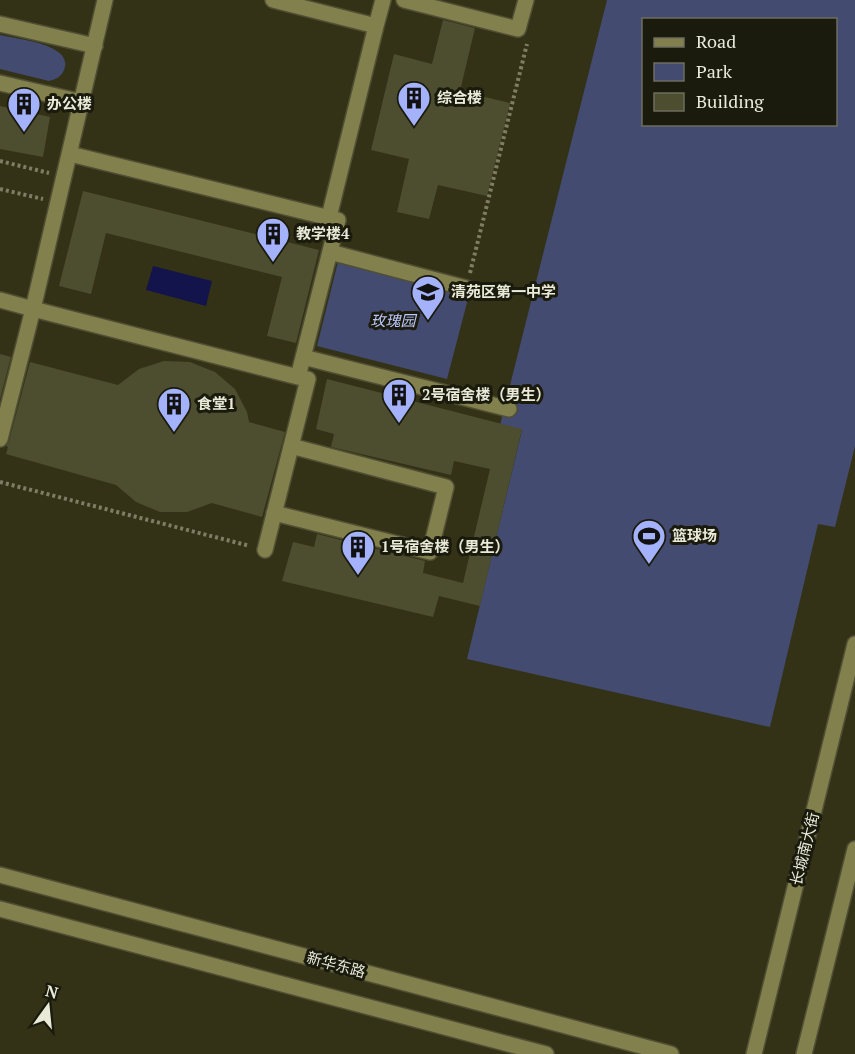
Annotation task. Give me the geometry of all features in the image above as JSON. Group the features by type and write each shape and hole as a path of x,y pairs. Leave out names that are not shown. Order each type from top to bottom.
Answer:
{"street":[{"path":"0,439 33,309 105,0"},
{"path":"273,0 376,26"},
{"path":"329,218 383,0"},
{"path":"404,0 519,29 526,0"},
{"path":"0,24 95,46"},
{"path":"0,83 81,102"},
{"path":"70,154 338,220 298,377"},
{"path":"330,252 466,288"},
{"path":"0,300 308,379 265,550"},
{"path":"303,357 509,409"},
{"path":"274,513 430,552 446,487 291,446"},
{"name":"长城南大街","path":"754,1054 855,644"},
{"path":"804,1054 855,849"},
{"name":"新华东路","path":"0,875 671,1054"},
{"path":"0,909 546,1054"}],"path":[{"path":"466,288 529,33 519,29"},
{"path":"0,161 64,176"},
{"path":"0,189 58,203"},
{"path":"0,482 265,550"}],"green space":[{"path":"607,0 855,0 855,446 835,527 818,524 770,727 467,659 522,430 500,425"},
{"path":"0,35 42,44 53,49 61,54 65,61 63,72 49,81 0,69"},
{"name":"玫瑰园","path":"338,262 469,295 447,379 317,346"}],"shaded area":[{"path":"153,266 212,281 206,306 146,290"}],"building":[{"name":"综合楼","path":"443,20 475,28 460,91 510,103 487,196 438,185 429,219 397,212 409,159 371,150 394,54 432,64"},
{"name":"办公楼","path":"0,106 50,117 43,157 0,149"},
{"name":"教学楼4","path":"83,191 319,250 296,343 267,336 282,277 106,233 91,294 59,286"},
{"path":"0,354 11,357 0,399"},
{"name":"食堂1","path":"164,361 190,362 215,372 235,389 247,412 249,422 285,432 262,517 212,503 187,512 160,512 136,502 116,485 6,454 8,447 6,446 30,362 118,385 139,369"},
{"path":"327,379 522,429 480,606 439,596 433,617 282,581 293,542 314,547 317,534 425,561 423,573 463,583 490,469 454,461 451,475 331,447 334,434 316,429"}],"place":[{"name":"综合楼","path":"414,127"},
{"name":"办公楼","path":"24,133"},
{"name":"教学楼4","path":"273,263"},
{"name":"清苑区第一中学","path":"428,321"},
{"name":"2号宿舍楼（男生）","path":"399,424"},
{"name":"食堂1","path":"174,433"},
{"name":"篮球场","path":"649,565"},
{"name":"1号宿舍楼（男生）","path":"358,576"}]}
